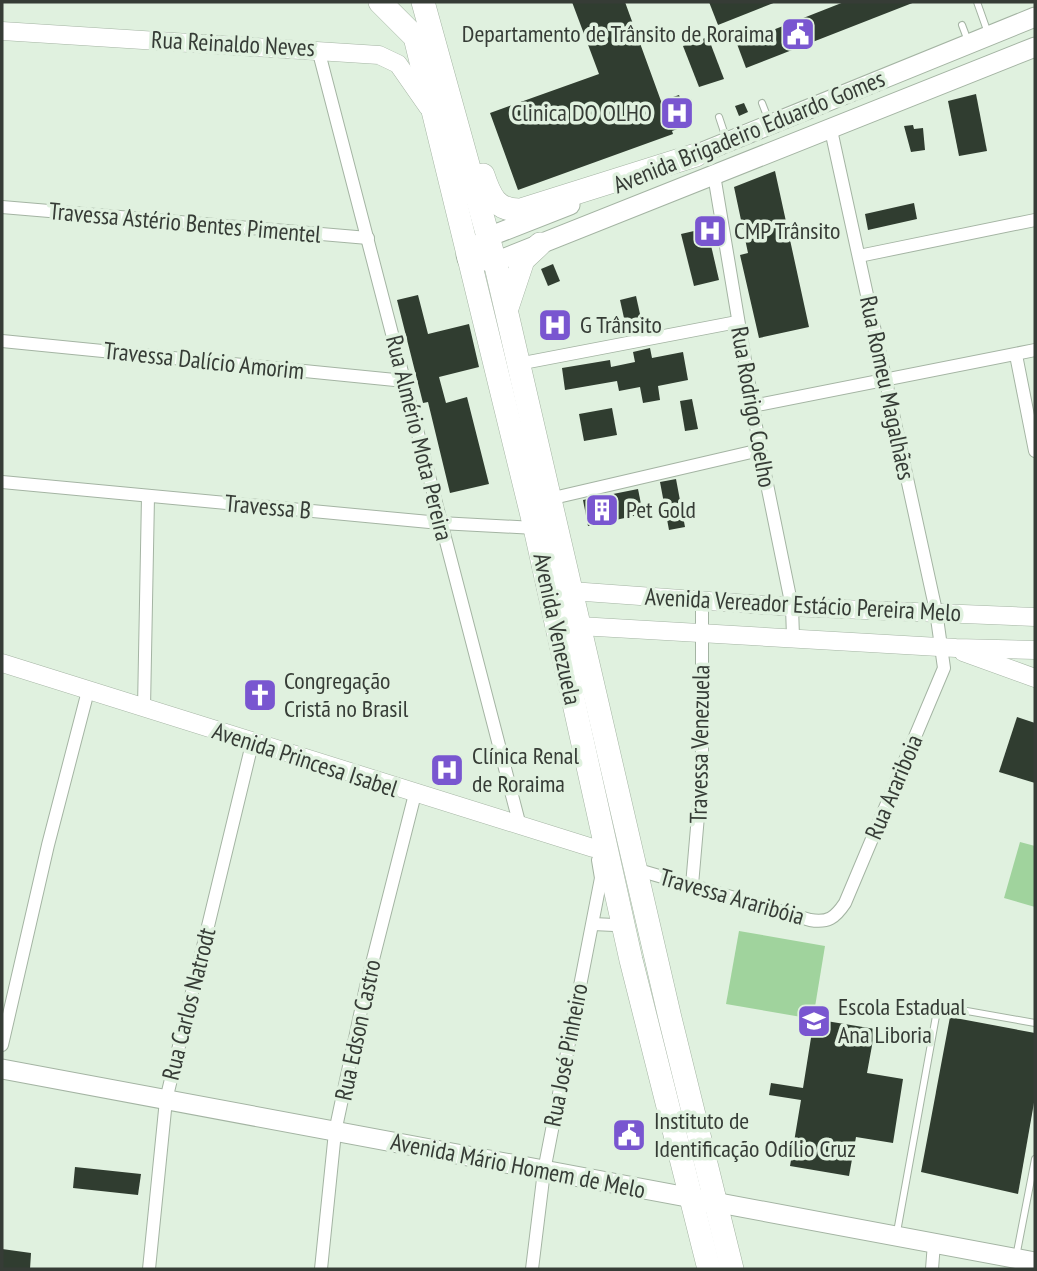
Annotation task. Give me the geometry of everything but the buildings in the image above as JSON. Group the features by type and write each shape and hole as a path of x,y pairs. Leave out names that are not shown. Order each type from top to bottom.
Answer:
{"highway":[{"name":"Avenida Venezuela","path":"380,2 415,37 535,528 587,763 599,843 625,929 707,1264"},
{"name":"Avenida Venezuela","path":"427,10 495,262 635,869 732,1269"},
{"path":"427,10 490,195 506,209 527,209 696,155"},
{"path":"506,311 517,271 523,260 540,244"},
{"path":"587,763 591,754 597,752 605,754 611,765"},
{"path":"644,1012 652,1026 662,1030 668,1027 668,1009"}],"main road":[{"name":"Avenida Brigadeiro Eduardo Gomes","path":"467,257 488,237 728,142 965,34 988,35 1035,17"},
{"name":"Avenida Brigadeiro Eduardo Gomes","path":"467,257 495,262 1035,47"},
{"name":"Avenida Mário Homem de Melo","path":"2,1069 896,1236 1016,1261"}],"street":[{"name":"Rua Reinaldo Neves","path":"2,31 318,49 379,55 398,64 435,116"},
{"name":"Rua Almério Mota Pereira","path":"318,49 520,827"},
{"name":"Rua Romeu Magalhães","path":"831,130 936,611 949,648"},
{"name":"Rua Rodrigo Coelho","path":"714,175 752,406 792,607 793,638"},
{"name":"Travessa Astério Bentes Pimentel","path":"2,207 368,238"},
{"path":"859,256 1035,220"},
{"path":"518,364 737,322"},
{"name":"Travessa Dalício Amorim","path":"2,341 405,381"},
{"path":"752,406 1035,350"},
{"path":"1016,355 1035,451"},
{"path":"549,499 760,450"},
{"name":"Travessa B","path":"2,482 440,523 535,528"},
{"path":"144,708 149,496"},
{"name":"Avenida Vereador Estácio Pereira Melo","path":"570,591 792,607 1035,617"},
{"name":"Travessa Venezuela","path":"692,886 702,770 702,601"},
{"name":"Avenida Vereador Estácio Pereira Melo","path":"579,626 949,648 1035,650"},
{"path":"949,648 1035,678"},
{"name":"Rua Arariboia","path":"829,920 845,903 940,676 949,648"},
{"name":"Avenida Princesa Isabel","path":"2,663 520,827 599,843"},
{"path":"2,1045 48,845 88,691"},
{"name":"Rua Carlos Natrodt","path":"149,1269 166,1100 252,744"},
{"name":"Rua Edson Castro","path":"321,1269 335,1132 366,987 415,794"},
{"name":"Rua José Pinheiro","path":"532,1269 544,1171 601,878 599,843"},
{"name":"Travessa Araribóia","path":"635,869 810,920 829,920"},
{"path":"593,924 625,929"},
{"path":"932,1269 934,1244"}],"lane":[{"path":"977,2 988,35"},
{"path":"762,103 770,124"},
{"path":"719,117 728,142"},
{"path":"896,1236 936,1016 941,1009 950,1008 1035,1023"},
{"path":"1016,1261 1035,1159"}],"green space":[{"path":"1020,842 1035,846 1035,907 1004,898"},
{"path":"739,931 825,946 813,1019 726,1004"}],"place":[{"name":"Departamento de Trânsito de Roraima","path":"798,34"},
{"name":"Clinica DO OLHO","path":"677,113"},
{"name":"CMP Trânsito","path":"710,231"},
{"name":"G Trânsito","path":"555,325"},
{"name":"Pet Gold","path":"602,510"},
{"name":"Congregação Cristã no Brasil","path":"260,695"},
{"name":"Clínica Renal de Roraima","path":"447,770"},
{"name":"Escola Estadual Ana Liboria","path":"814,1021"},
{"name":"Instituto de Identificação Odílio Cruz","path":"629,1135"}]}
